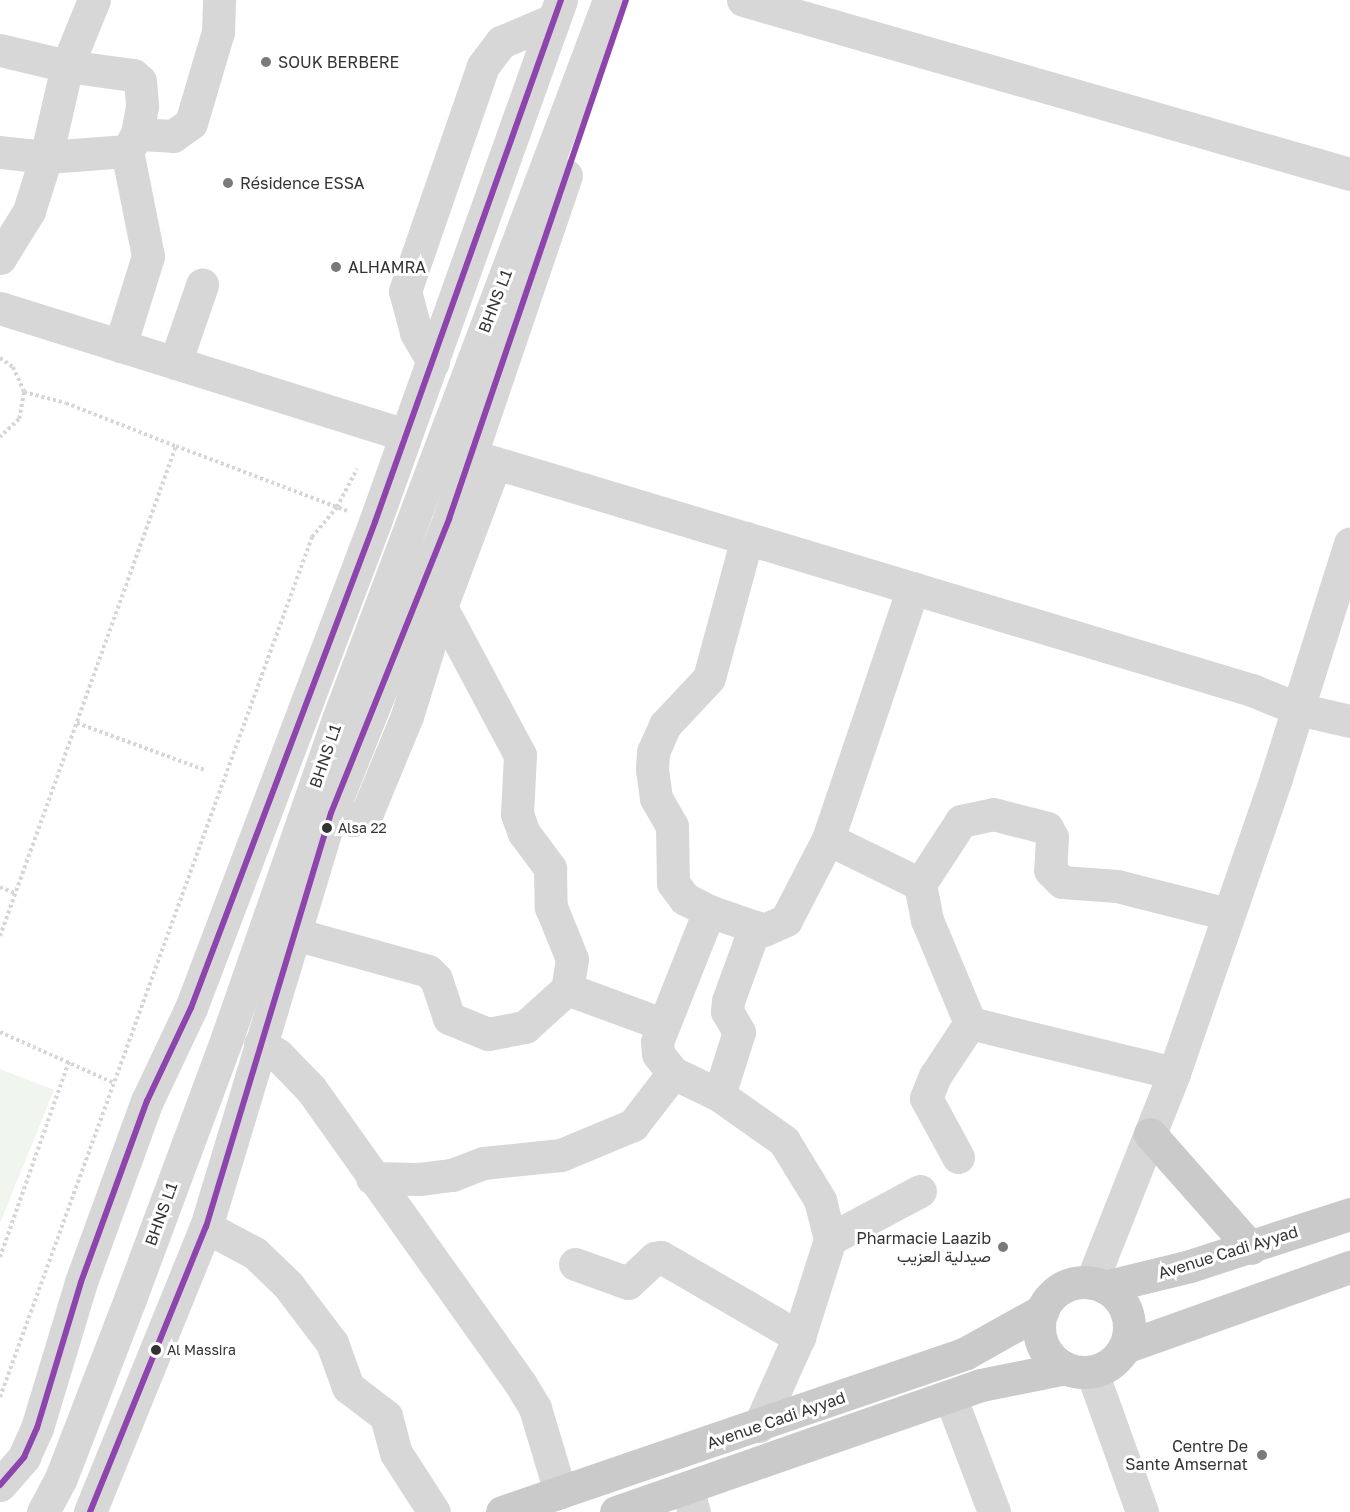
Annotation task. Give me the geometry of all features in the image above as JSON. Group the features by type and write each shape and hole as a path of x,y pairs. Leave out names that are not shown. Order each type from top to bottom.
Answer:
{"main road":[{"path":"1150,1134 1251,1248"},
{"name":"Avenue Cadi Ayyad","path":"1098,1285 1251,1248 1350,1214"},
{"path":"1125,1347 1350,1267"},
{"path":"1098,1285 1116,1295 1126,1313 1129,1334 1125,1347 1117,1359 1079,1370 1042,1344 1042,1310 1062,1289 1098,1285"},
{"name":"Avenue Cadi Ayyad","path":"501,1512 759,1426 966,1353 1042,1310"},
{"name":"Avenue Cadi Ayyad","path":"616,1512 690,1500 950,1396 1008,1378 1079,1370"}],"street":[{"path":"0,258 28,211 46,157 67,66 94,0"},
{"path":"0,152 46,157 173,136 191,123 219,32 219,0"},
{"name":"BHNS L1","path":"34,1512 56,1467 208,1040 600,0"},
{"name":"BHNS L1","path":"43,1512 61,1478 130,1299 227,1038 338,719 609,0"},
{"path":"90,1512 206,1227 331,813 432,596 482,459 626,0"},
{"path":"743,0 1350,174"},
{"path":"0,1485 24,1457 38,1428 81,1282 147,1101 191,1008 375,522 392,432 433,362 557,10"},
{"path":"433,362 417,332 405,291 483,66 501,42 557,10"},
{"path":"0,50 67,66 133,75 140,81 142,106 132,143 148,256 120,346"},
{"path":"175,363 202,285"},
{"path":"0,308 392,432"},
{"path":"482,459 1252,690 1298,709 1350,721"},
{"path":"747,538 709,678 665,725 653,752 652,784 672,826 675,844 674,883 685,899 709,911 756,927 772,929 786,920 828,839 913,588"},
{"path":"1098,1285 1174,1072 1298,709 1350,543"},
{"path":"295,934 428,971 436,980 449,1017 488,1034 525,1027 567,989 572,959 550,907 550,868 524,833 517,814 520,755 432,596"},
{"path":"970,1023 927,920 920,884 961,821 993,814 1047,828 1052,837 1050,870 1062,882 1117,886 1228,914"},
{"path":"828,839 920,884"},
{"path":"709,911 662,1024 658,1054 673,1072 719,1095 784,1141 820,1200 830,1239 799,1337 759,1426"},
{"path":"719,1095 739,1032 727,1011 728,1001 756,927"},
{"path":"567,989 662,1024"},
{"path":"970,1023 1174,1072"},
{"path":"958,1157 926,1098 935,1076 970,1023"},
{"path":"260,1044 278,1055 311,1089 372,1178 520,1383 535,1408 560,1492"},
{"path":"372,1178 419,1179 452,1175 483,1162 561,1155 633,1125 673,1072"},
{"path":"830,1239 920,1191"},
{"path":"206,1227 255,1253 288,1285 332,1343 348,1386 386,1416 396,1453 434,1512"},
{"path":"575,1264 628,1283 655,1258 661,1257 799,1337"},
{"path":"1079,1370 1142,1512"},
{"path":"950,1396 994,1512"}],"path":[{"path":"0,358 13,367 24,392 19,418 0,436"},
{"path":"24,392 66,403 375,522"},
{"path":"0,1397 312,537 392,432"},
{"path":"0,936 176,446"},
{"path":"77,723 205,770"},
{"path":"0,887 15,893"},
{"path":"0,1032 69,1061 147,1101"},
{"path":"0,1257 69,1061"},
{"path":"0,1231 8,1234"}],"shaded area":[{"path":"0,1069 54,1090 0,1223"}],"transit line":[{"name":"22","path":"0,1485 24,1457 37,1428 81,1282 147,1101 191,1008 375,522 561,0"},
{"name":"22","path":"90,1512 206,1227 331,813 449,519 626,0"}],"place":[{"name":"SOUK BERBERE","path":"266,62"},
{"name":"Résidence ESSA","path":"228,183"},
{"name":"ALHAMRA","path":"336,267"},
{"name":"Alsa 22","path":"327,828"},
{"name":"Pharmacie Laazib صيدلية العزيب","path":"1003,1247"},
{"name":"Al Massira","path":"156,1350"},
{"name":"Centre De Sante Amsernat","path":"1262,1455"}]}
